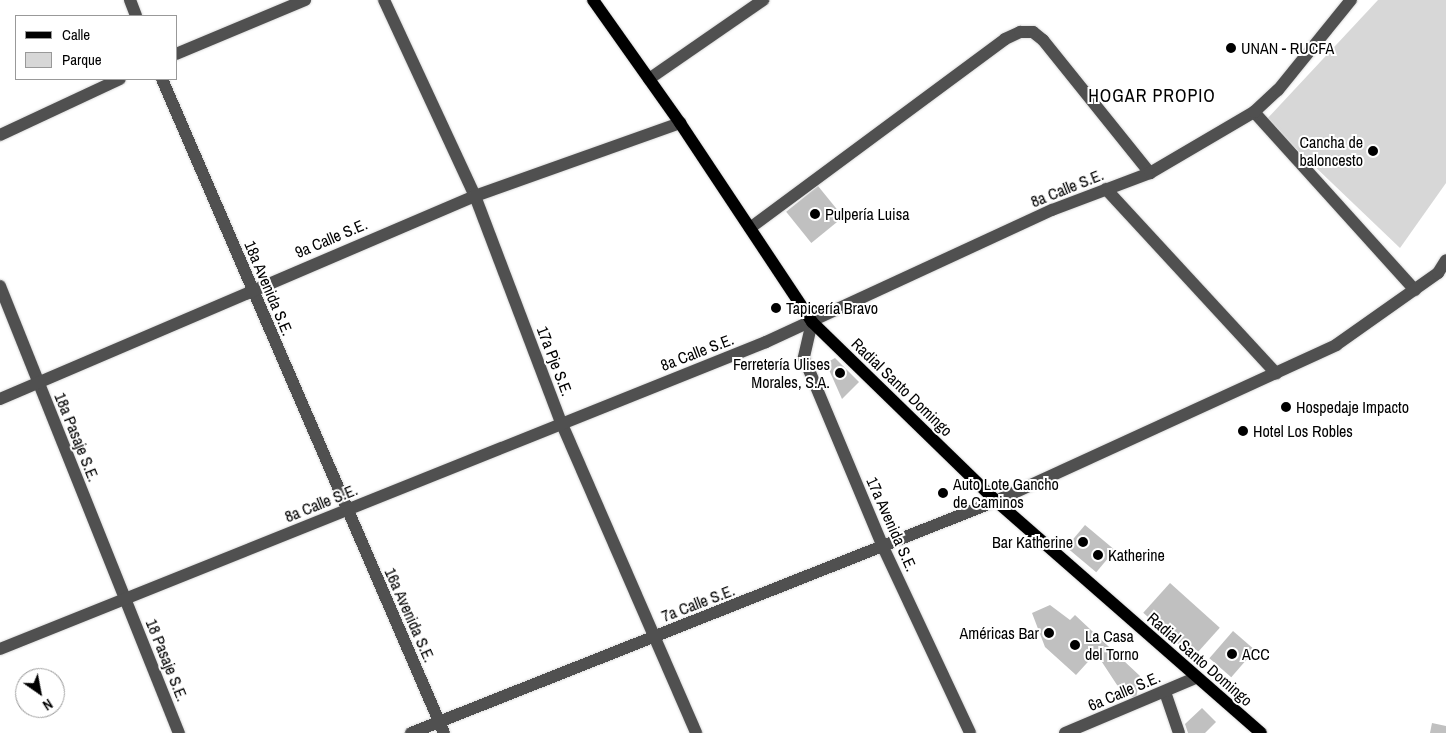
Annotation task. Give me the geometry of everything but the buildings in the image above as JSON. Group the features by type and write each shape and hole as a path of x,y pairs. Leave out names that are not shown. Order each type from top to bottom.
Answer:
{"main road":[{"name":"Radial Santo Domingo","path":"592,0 680,123 812,322 996,501 1195,678 1261,733"}],"street":[{"path":"130,0 136,15"},
{"path":"178,53 305,0"},
{"name":"17a Pje S.E.","path":"384,0 475,196 561,422 653,638 696,733"},
{"path":"649,79 763,0"},
{"name":"8a Calle S.E.","path":"0,649 812,322 1052,210 1106,188 1150,173 1254,112 1278,90 1351,0"},
{"path":"750,228 1005,39 1020,32 1033,32 1043,40 1150,173"},
{"path":"0,135 118,80"},
{"name":"18a Avenida S.E.","path":"162,80 347,510"},
{"path":"1254,112 1415,290"},
{"name":"9a Calle S.E.","path":"0,399 251,289 475,196 680,123"},
{"path":"1106,188 1276,373"},
{"name":"7a Calle S.E.","path":"411,733 442,727 653,638 996,501 1336,346 1438,273 1446,260"},
{"name":"18a Pasaje S.E.","path":"0,286 124,599"},
{"name":"17a Avenida S.E.","path":"812,322 804,358 883,547 970,733"},
{"name":"16a Avenida S.E.","path":"347,510 442,727"},
{"name":"18 Pasaje S.E.","path":"124,599 179,733"},
{"name":"6a Calle S.E.","path":"1065,733 1195,678"},
{"path":"1165,692 1179,733"}],"green space":[{"name":"Cancha de baloncesto","path":"1378,0 1446,0 1446,183 1400,248 1266,120"}],"place":[{"name":"UNAN - RUCFA","path":"1231,48"},
{"name":"Cancha de baloncesto","path":"1373,151"},
{"name":"Pulpería Luisa","path":"815,214"},
{"name":"Tapicería Bravo","path":"776,308"},
{"name":"Ferretería Ulises Morales, S.A.","path":"840,373"},
{"name":"Hospedaje Impacto","path":"1286,407"},
{"name":"Hotel Los Robles","path":"1243,431"},
{"name":"Auto Lote Gancho de Caminos","path":"943,493"},
{"name":"Bar Katherine","path":"1083,542"},
{"name":"Katherine","path":"1098,555"},
{"name":"Américas Bar","path":"1049,633"},
{"name":"La Casa del Torno","path":"1075,645"},
{"name":"ACC","path":"1232,654"}],"district":[{"name":"HOGAR PROPIO","path":"1152,96"}]}
